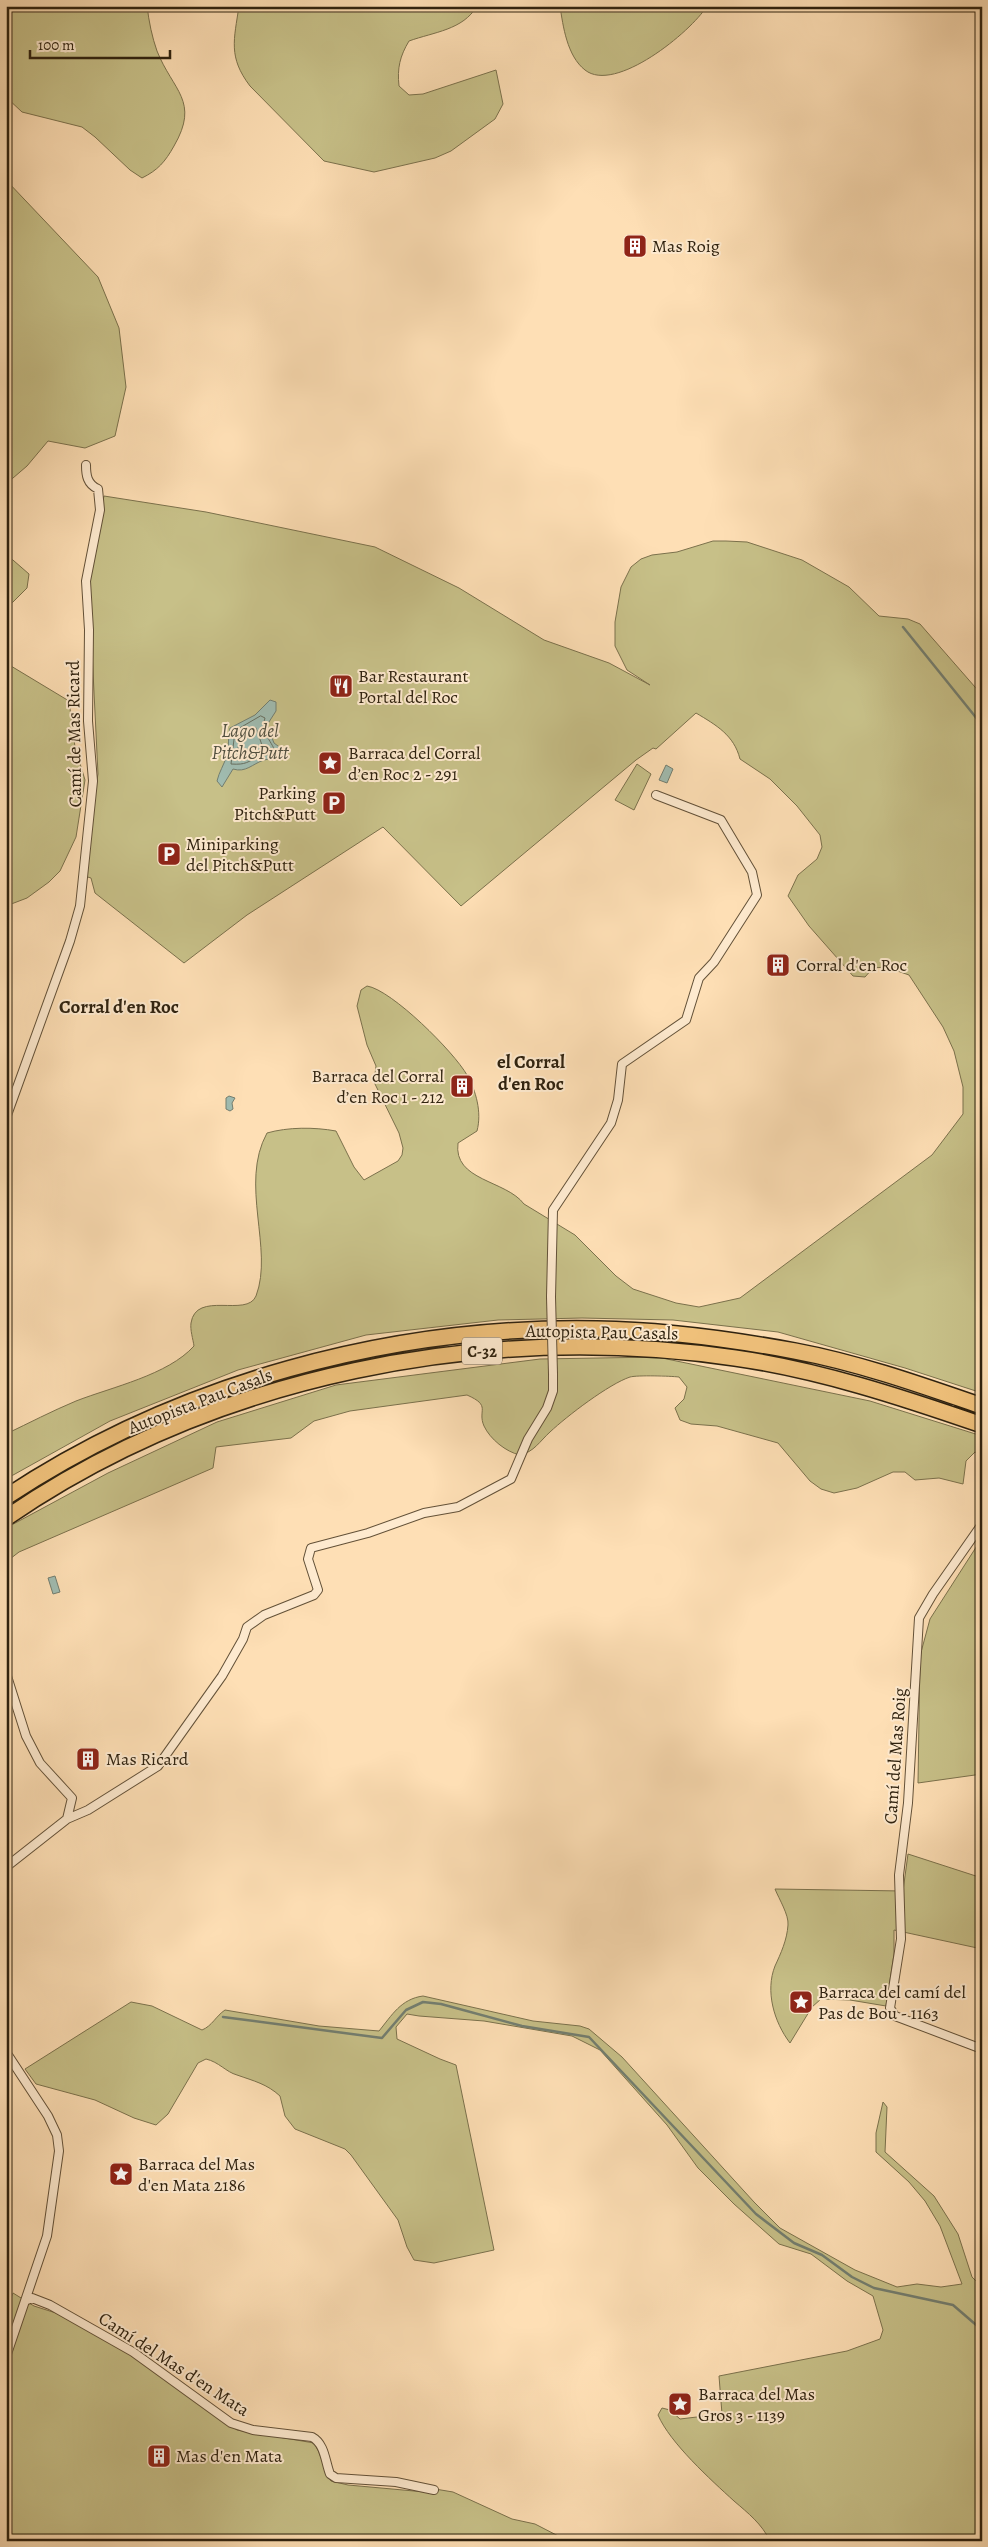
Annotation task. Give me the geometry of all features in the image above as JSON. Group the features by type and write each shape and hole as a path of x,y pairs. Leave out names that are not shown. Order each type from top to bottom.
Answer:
{"highway":[{"name":"Autopista Pau Casals","path":"6,1497 99,1442 176,1408 228,1388 335,1357 392,1345 492,1332 596,1329 695,1336 744,1342 798,1352 858,1367 982,1406"},
{"name":"Autopista Pau Casals","path":"6,1518 96,1464 226,1408 283,1388 395,1362 483,1351 580,1346 632,1348 736,1358 855,1384 982,1424"}],"street":[{"name":"Camí de Mas Ricard","path":"6,1118 70,942 80,906 93,781 88,721 86,581 100,510 100,495 98,489 92,486 87,478 86,464"},
{"path":"6,1867 67,1819 88,1810 158,1766 222,1676 243,1639 247,1626 264,1615 314,1596 318,1590 308,1559 311,1548 368,1533 424,1513 458,1507 511,1479 528,1439 547,1408 552,1390 551,1297 553,1210 611,1123 618,1100 622,1064 686,1020 699,978 714,962 757,895 752,872 721,820 656,795"},
{"name":"Camí del Mas Roig","path":"982,1524 933,1594 919,1618 908,1803 899,1875 901,1939 890,2008 895,2016 982,2049"},
{"path":"6,1673 26,1736 40,1762 72,1798 67,1819"},
{"path":"6,2052 48,2116 57,2135 59,2151 52,2217 27,2300 6,2357"},
{"name":"Camí del Mas d'en Mata","path":"27,2300 32,2298 50,2305 133,2352 231,2423 254,2430 312,2437 318,2440 330,2474 336,2478 396,2482 434,2490"}],"shaded area":[{"path":"6,6 147,6 157,51 181,97 185,118 171,152 161,165 142,178 130,170 82,127 22,112 6,97"},
{"path":"239,6 477,6 471,14 456,25 409,41 400,62 398,73 399,86 409,95 423,94 496,70 503,104 495,119 451,151 435,158 374,172 324,161 250,86 243,76 238,66 234,48"},
{"path":"560,6 707,6 685,30 651,57 633,67 614,74 598,75 585,70 574,57 567,40"},
{"path":"6,180 98,277 119,328 126,387 115,436 85,448 48,441 27,466 6,484"},
{"path":"104,496 206,512 375,547 459,588 544,640 609,663 650,685 627,670 615,646 615,622 621,587 631,567 641,559 652,555 677,552 713,541 747,542 802,560 849,587 879,616 908,619 920,624 982,695 982,1393 905,1368 778,1332 673,1320 582,1318 498,1320 366,1335 238,1370 110,1421 6,1479 6,1434 76,1401 139,1379 170,1365 194,1346 191,1323 195,1313 202,1308 211,1306 243,1305 251,1302 256,1296 260,1278 261,1258 256,1173 259,1153 267,1133 301,1128 336,1131 354,1167 364,1180 398,1161 402,1155 403,1148 399,1133 374,1082 376,1066 367,1045 357,1006 361,990 367,986 391,998 422,1023 467,1075 473,1088 479,1116 477,1131 458,1143 459,1156 464,1165 472,1173 516,1196 524,1204 575,1235 616,1276 633,1289 676,1303 699,1307 740,1298 932,1155 963,1114 963,1087 954,1051 943,1027 909,975 886,967 873,968 865,977 853,976 809,926 788,896 798,875 817,859 822,847 820,835 797,806 770,779 740,759 733,743 723,731 696,713 656,749 653,748 636,760 461,906 383,827 247,915 184,963 95,893 91,878 81,875 98,774 88,569"},
{"path":"6,554 29,574 27,588 6,609"},
{"path":"6,663 69,701 75,747 85,780 76,837 60,871 49,882 27,898 6,906"},
{"path":"637,764 651,774 634,810 615,800"},
{"path":"657,1357 870,1401 982,1436 982,1455 975,1452 966,1461 963,1484 939,1478 915,1480 905,1472 893,1472 857,1488 834,1493 821,1489 810,1481 778,1443 717,1426 691,1424 680,1420 675,1408 684,1399 687,1387 679,1377 634,1376 611,1386 588,1401 557,1425 533,1449 520,1455 504,1448 490,1436 482,1421 482,1405 467,1395 350,1411 314,1421 291,1438 216,1447 213,1468 19,1552 6,1562 6,1528 108,1473 217,1422 336,1385 540,1359"},
{"path":"982,1538 982,1774 918,1783 920,1656 930,1619"},
{"path":"908,1854 982,1878 982,1949 894,1930 894,1954 886,2006 850,2000 821,1999 812,2007 790,2043 780,2026 771,1996 772,1976 785,1941 788,1925 785,1912 775,1889 903,1891"},
{"path":"423,1996 533,2021 580,2026 589,2029 622,2057 780,2228 855,2270 897,2287 917,2284 941,2287 962,2284 940,2226 925,2201 909,2182 876,2152 876,2133 883,2102 887,2107 885,2152 934,2196 958,2234 972,2277 982,2287 982,2540 770,2541 754,2519 681,2449 658,2415 662,2408 670,2410 680,2419 722,2414 719,2376 847,2351 880,2339 883,2330 873,2296 847,2281 811,2254 779,2244 734,2204 698,2168 667,2125 600,2050 572,2036 484,2021 407,2014 396,2027 397,2039 456,2065 494,2250 434,2263 414,2260 407,2247 398,2220 345,2149 295,2129 285,2116 280,2096 255,2081 233,2074 215,2062 206,2059 198,2063 168,2114 156,2125 134,2118 95,2100 36,2084 25,2069 131,2002 152,2006 202,2030 209,2026 225,2010 319,2026 379,2031 403,2004"},
{"path":"13,2293 34,2306 56,2313 135,2356 237,2430 314,2443 331,2481 348,2485 425,2492 435,2489 453,2492 512,2519 535,2524 568,2541 6,2541 6,2312"}],"water":[{"name":"Lago del Pitch&Putt","path":"270,700 276,702 276,711 267,725 274,743 282,749 284,756 264,760 242,770 233,769 222,787 217,781 227,755 230,728 255,715"},
{"path":"666,765 673,769 667,783 659,780"},
{"path":"229,1096 235,1098 232,1103 233,1109 230,1111 226,1109 226,1098"},
{"path":"55,1576 60,1592 53,1594 48,1578"}],"waterway":[{"path":"903,627 982,725"},
{"path":"223,2017 382,2038 406,2010 423,2002 441,2004 522,2026 589,2037 756,2214 794,2243 822,2255 852,2277 874,2288 953,2305 982,2330"}],"place":[{"name":"Mas Roig","path":"635,246"},
{"name":"Bar Restaurant Portal del Roc","path":"341,686"},
{"name":"Barraca del Corral d’en Roc 2 - 291","path":"330,763"},
{"name":"Parking Pitch&Putt","path":"334,803"},
{"name":"Miniparking del Pitch&Putt","path":"169,854"},
{"name":"Corral d'en Roc","path":"778,965"},
{"name":"Barraca del Corral d’en Roc 1 - 212","path":"462,1086"},
{"name":"Mas Ricard","path":"88,1759"},
{"name":"Barraca del camí del Pas de Bou - 1163","path":"801,2002"},
{"name":"Barraca del Mas d'en Mata 2186","path":"121,2174"},
{"name":"Barraca del Mas Gros 3 - 1139","path":"680,2404"},
{"name":"Mas d'en Mata","path":"159,2456"}],"district":[{"name":"Corral d'en Roc","path":"119,1006"},
{"name":"el Corral d'en Roc","path":"531,1072"}]}
